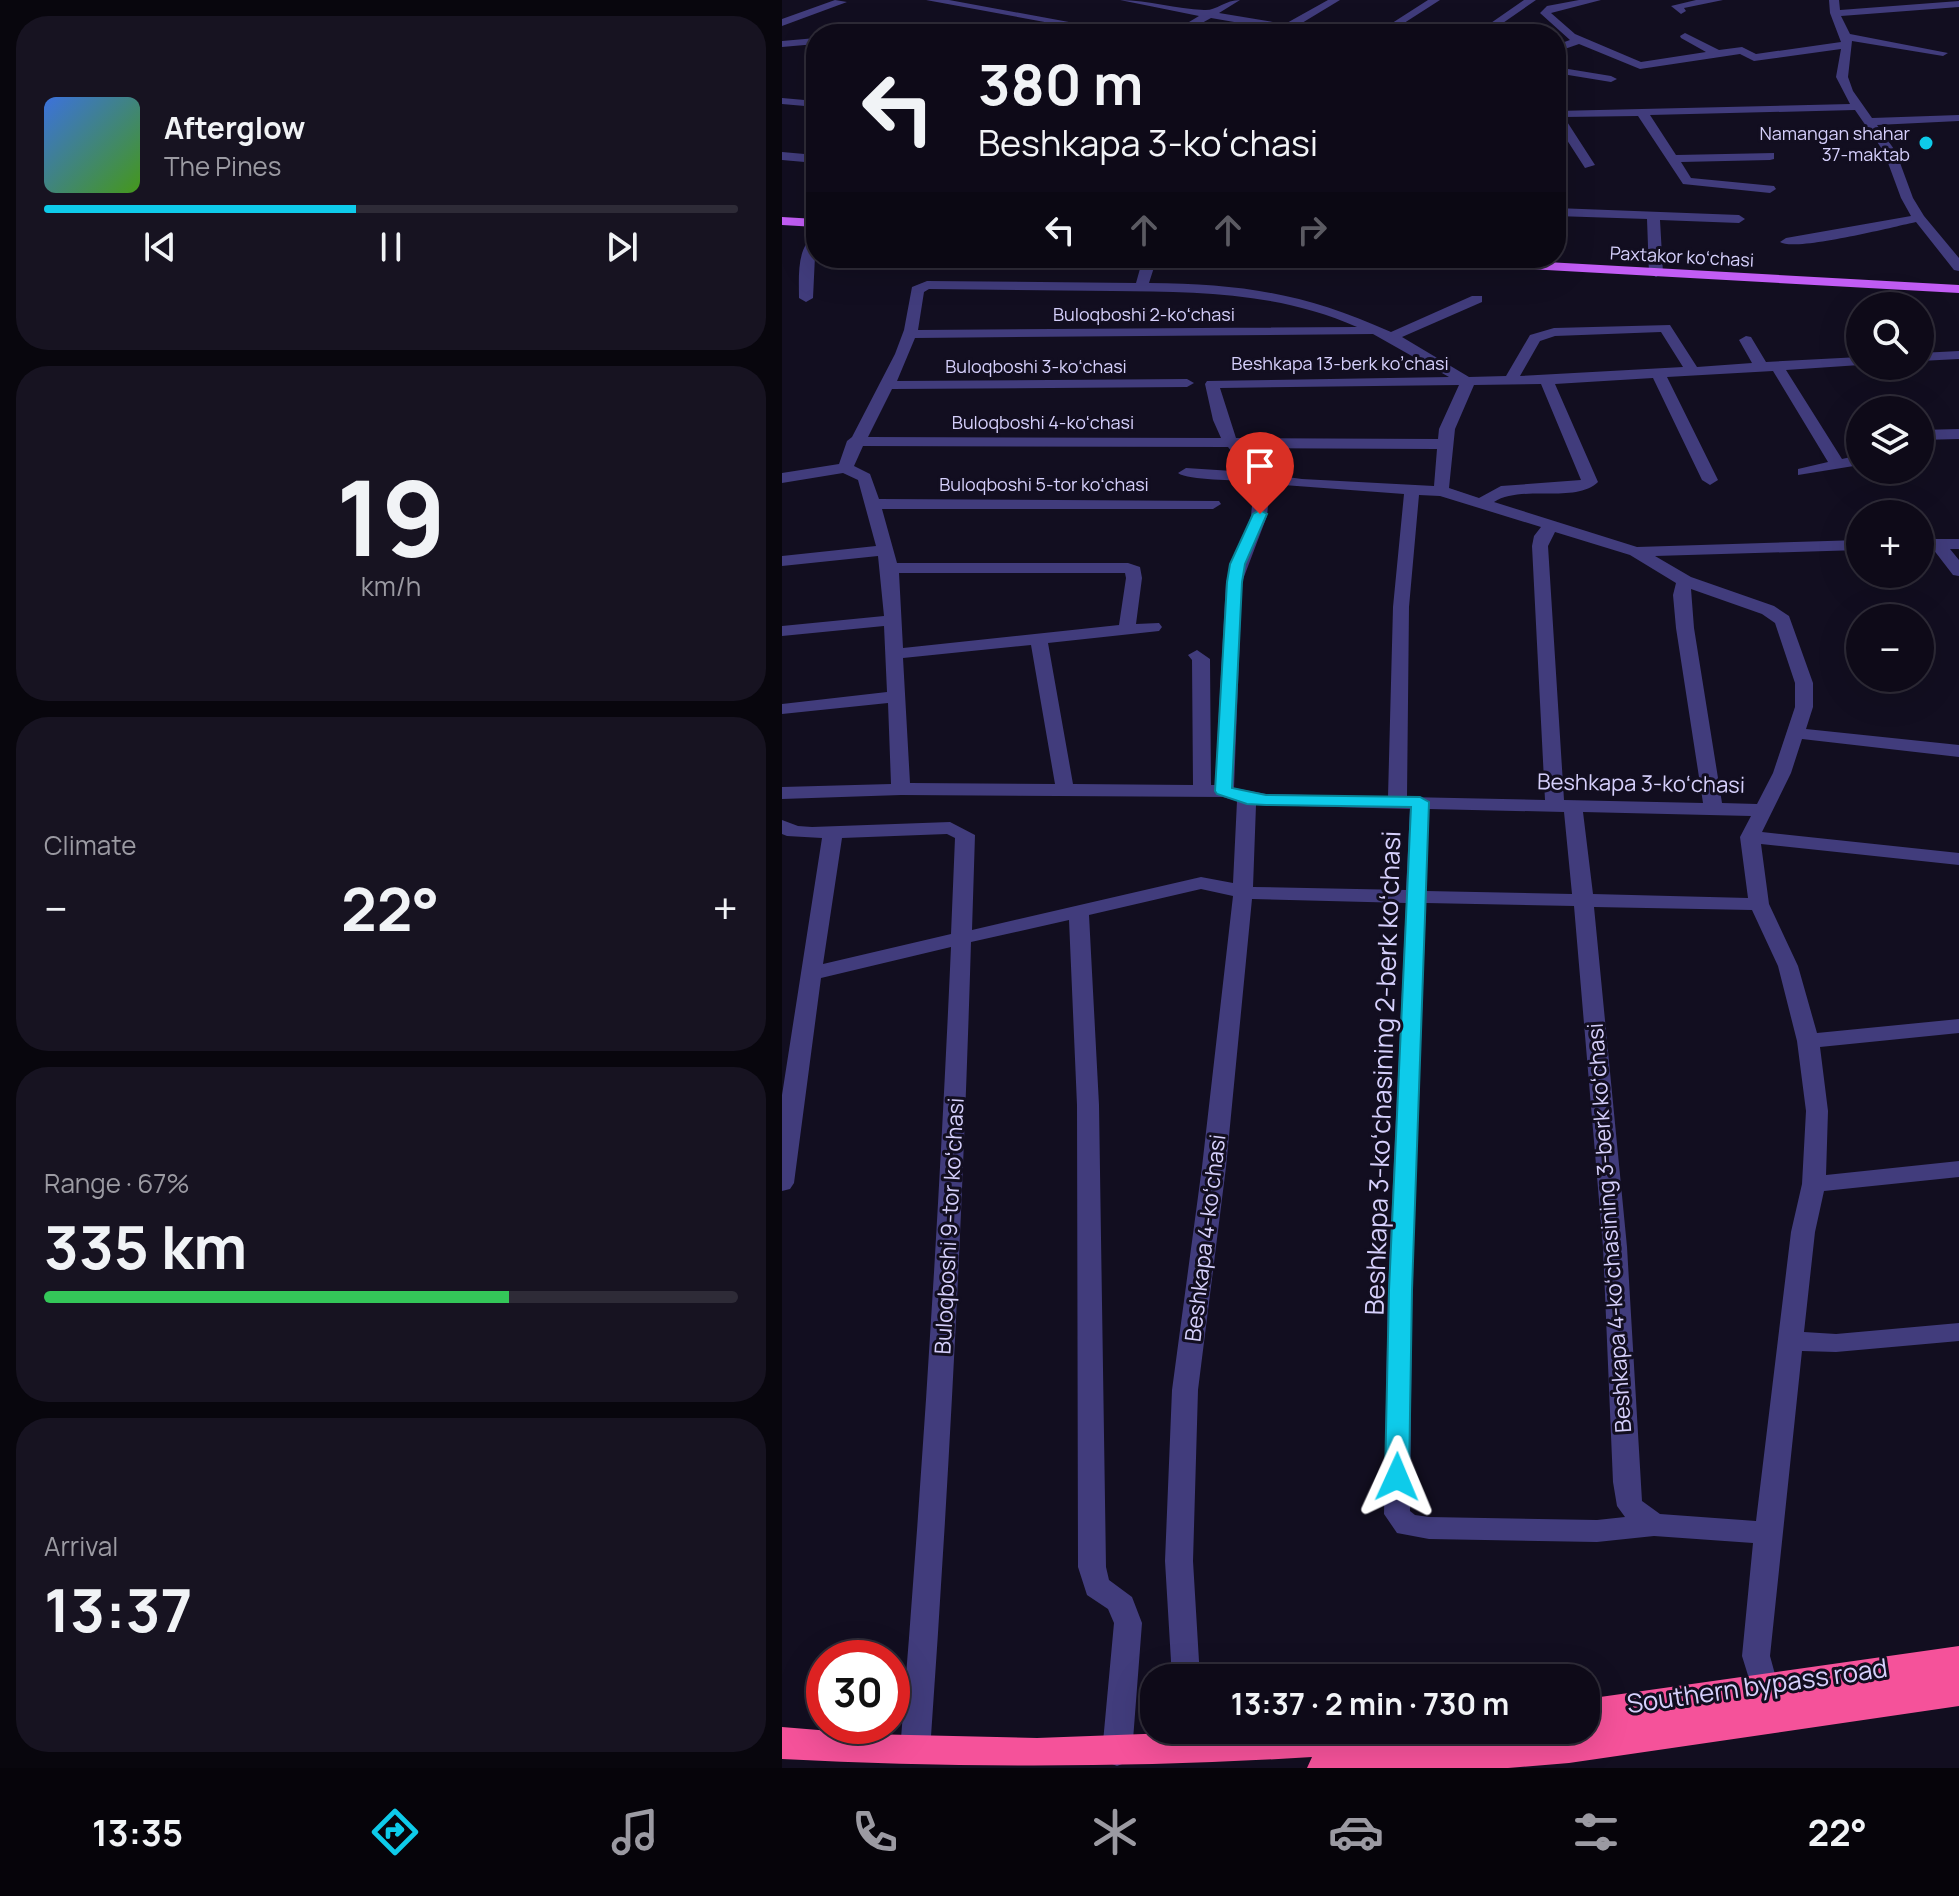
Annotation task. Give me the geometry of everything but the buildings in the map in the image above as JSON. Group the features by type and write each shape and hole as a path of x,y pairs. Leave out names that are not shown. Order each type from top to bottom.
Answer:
{"highway":[{"path":"1600,1712 1959,1661"},
{"name":"Southern bypass road","path":"1325,1768 1569,1747 1959,1691"},
{"path":"782,1743 915,1751 1117,1753 1168,1744"}],"main road":[{"path":"782,221 806,222"},
{"name":"Paxtakor koʻchasi","path":"1566,268 1959,289"}],"street":[{"path":"782,23 839,4 840,0"},
{"path":"931,0 1071,24"},
{"path":"1130,0 1262,24"},
{"path":"1192,24 1235,0"},
{"path":"1293,24 1335,0"},
{"path":"1396,24 1435,0"},
{"path":"1495,24 1531,0"},
{"path":"1560,24 1544,11 1596,0"},
{"path":"1681,11 1676,6 1718,0"},
{"path":"1959,4 1834,6 1846,41 1843,84 1890,152 1907,198 1919,218 1959,267"},
{"path":"862,20 881,24"},
{"path":"1566,29 1579,40 1645,66 1739,50 1754,58 1846,41 1943,53"},
{"path":"1685,36 1717,53"},
{"path":"1566,45 1579,40"},
{"path":"782,44 806,42"},
{"path":"1566,72 1611,79"},
{"path":"782,101 806,103"},
{"path":"1566,114 1857,107"},
{"path":"1641,111 1691,182 1770,189"},
{"path":"1870,122 1959,118"},
{"path":"1566,129 1589,165"},
{"path":"782,156 806,158"},
{"path":"1672,159 1770,156"},
{"path":"1566,212 1739,219"},
{"path":"1653,216 1656,273"},
{"path":"1786,242 1919,218"},
{"path":"806,268 806,298"},
{"path":"1141,287 1147,268"},
{"name":"Beshkapa 13-berk koʼchasi","path":"911,334 918,307 917,290 927,285 1220,288 1270,295 1326,309 1384,334 1468,382"},
{"name":"Beshkapa 13-berk koʼchasi","path":"1384,334 1477,299"},
{"path":"1510,381 1535,338 1554,332 1665,328 1693,372"},
{"path":"845,468 855,441 911,334"},
{"name":"Buloqboshi 2-koʻchasi","path":"911,334 1384,334"},
{"path":"1746,340 1770,367 1838,466"},
{"path":"1934,356 1959,355"},
{"name":"Beshkapa 13-berk koʼchasi","path":"1230,441 1224,431 1212,384 1546,380 1846,362"},
{"path":"1658,374 1710,480"},
{"path":"1482,503 1501,491 1582,486 1590,482 1546,380"},
{"name":"Beshkapa 13-berk koʼchasi","path":"1441,491 1444,444 1468,382"},
{"name":"Buloqboshi 3-koʻchasi","path":"885,385 1187,383"},
{"path":"1934,435 1959,434"},
{"name":"Buloqboshi 4-koʻchasi","path":"855,441 1444,444"},
{"path":"1230,441 1262,479"},
{"path":"1803,472 1846,464"},
{"path":"782,478 845,468 865,477 890,568 901,789"},
{"name":"Beshkapa 3-koʻchasi","path":"782,793 901,789 1202,790 1408,802 1762,810 1782,773 1804,707 1804,683 1783,620 1768,610 1685,581 1636,552 1441,491 1262,479 1224,473 1186,473"},
{"name":"Beshkapa 4-koʻchasi","path":"1185,1664 1179,1561 1185,1390 1214,1167 1243,893 1235,794 1234,582 1238,564 1260,514 1262,479"},
{"name":"Beshkapa 3-koʻchasining 2-berk koʻchasi","path":"1412,490 1401,607 1408,802 1417,896 1400,1290 1397,1514 1407,1525 1429,1528 1597,1531 1654,1525"},
{"name":"Buloqboshi 5-tor koʻchasi","path":"874,504 1213,504"},
{"path":"1550,527 1542,536 1540,546 1564,806"},
{"path":"1934,544 1959,544"},
{"path":"1938,544 1959,571"},
{"path":"1636,552 1846,545"},
{"path":"782,561 886,550"},
{"path":"890,568 1128,568 1134,571 1134,578 1127,629"},
{"path":"1685,581 1681,595 1685,628 1713,809"},
{"path":"782,631 891,620"},
{"path":"892,654 1153,627"},
{"path":"1038,638 1065,790"},
{"path":"1197,655 1201,659 1202,790"},
{"path":"782,709 895,697"},
{"path":"1795,733 1959,751"},
{"name":"Beshkapa 4-koʻchasining 3-berk koʻchasi","path":"1564,806 1581,901 1598,1038 1615,1247 1626,1482 1630,1506 1654,1525"},
{"path":"1762,810 1750,837 1759,904 1788,966 1808,1041 1817,1111 1814,1184 1803,1232 1767,1533 1756,1656 1765,1689"},
{"path":"782,826 794,832 833,833 799,1049 782,1183"},
{"name":"Buloqboshi 9-tor koʻchasi","path":"833,833 950,828 965,835 951,1206 936,1474 915,1751"},
{"path":"1750,837 1959,859"},
{"path":"812,973 1190,884 1224,886 1243,893 1759,904"},
{"path":"1079,910 1088,1105 1092,1567 1097,1587 1117,1598 1127,1610 1128,1623 1117,1753"},
{"path":"1808,1041 1959,1026"},
{"path":"1814,1184 1959,1169"},
{"path":"1791,1341 1836,1343 1959,1332"},
{"path":"1654,1525 1767,1533"}],"place":[{"name":"Namangan shahar 37-maktab","path":"1926,143"}],"route":[{"path":"1260,514 1238,564 1234,582 1224,791 1266,800 1420,802 1400,1290 1397,1477"}]}
